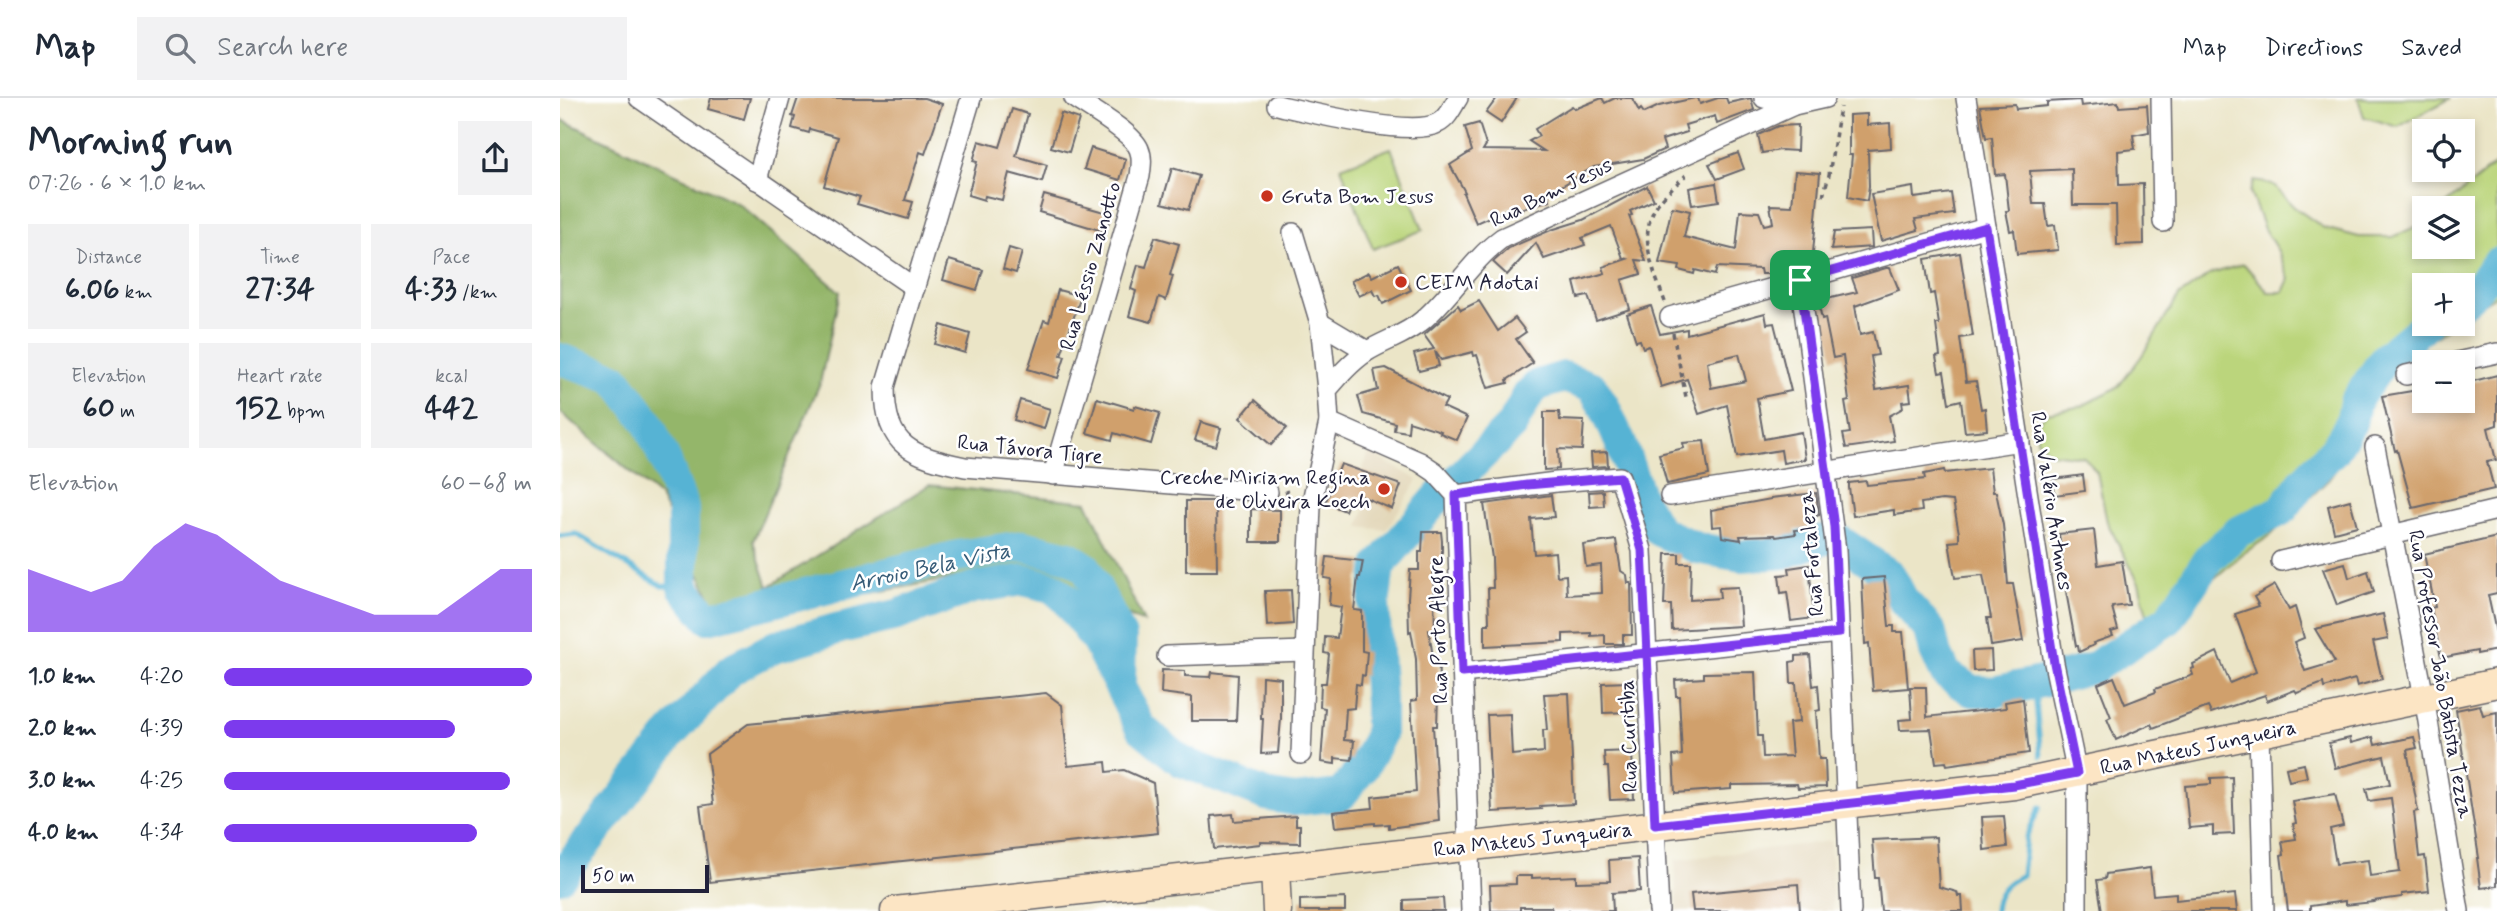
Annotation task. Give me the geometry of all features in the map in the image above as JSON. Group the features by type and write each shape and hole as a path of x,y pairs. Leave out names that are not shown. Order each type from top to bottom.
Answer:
{"main road":[{"name":"Rua Mateus Junqueira","path":"895,911 1071,901 1266,869 2014,785 2497,683"},
{"path":"1259,911 1266,869"},
{"path":"1266,869 1277,911"}],"street":[{"path":"639,98 915,288"},
{"path":"757,180 780,98"},
{"name":"Rua Távora Tigre","path":"971,98 885,387 885,410 893,432 906,448 930,460 965,467 1268,492"},
{"name":"Rua Léssio Zanotto","path":"1053,475 1140,176 1142,161 1139,146 1128,135 1074,98"},
{"path":"1277,105 1348,120 1418,128 1437,124 1446,118 1458,98"},
{"path":"1764,98 1794,105"},
{"name":"Rua Bom Jesus","path":"1327,390 1342,372 1367,351 1407,332 1422,321 1485,251 1502,238 1794,105 1825,98"},
{"name":"Rua Valério Antunes","path":"1966,98 2054,663 2077,773 2077,911"},
{"path":"2161,98 2163,222"},
{"path":"1670,317 1986,227"},
{"path":"1293,233 1320,323 1329,422 1311,506 1301,754"},
{"name":"Rua Fortaleza","path":"1800,280 1836,550 1851,911"},
{"path":"1320,323 1367,351"},
{"path":"2475,358 2497,352"},
{"path":"1329,422 1420,462 1435,472 1456,495"},
{"path":"1670,496 2020,441"},
{"name":"Rua Professor João Batista Tezza","path":"2375,447 2424,697 2459,911"},
{"name":"Rua Curitiba","path":"1456,495 1620,477 1642,550 1659,911"},
{"name":"Rua Porto Alegre","path":"1456,495 1471,911"},
{"path":"2281,562 2497,510"},
{"path":"1462,673 1839,633"},
{"path":"1167,656 1304,651"},
{"path":"2259,734 2264,911"}],"path":[{"path":"1823,195 1842,98"},
{"path":"1686,397 1670,317 1650,260 1648,236 1653,211 1693,167"},
{"path":"1268,492 1278,494 1285,489 1289,498 1311,506"}],"shaded area":[{"name":"Creche Miriam Regina de Oliveira Koech","path":"1369,452 1418,480 1386,530 1359,527 1367,503 1352,498"},
{"path":"1830,841 1833,911 1677,911 1675,860"}],"green space":[{"path":"2358,98 2451,98 2398,127 2364,117"},
{"path":"560,119 739,204 840,292 820,383 753,541 768,587 929,485 1087,502 1144,622 1009,568 722,620 660,497 560,412"},
{"path":"1391,148 1423,230 1373,249 1341,167"},
{"path":"2497,163 2497,295 2475,309 2475,273 2412,273 2412,336 2436,336 2412,350 2412,354 2387,378 2361,414 2346,455 2329,479 2271,535 2241,555 2209,583 2189,610 2164,636 2150,627 2139,583 2107,522 2097,472 2084,457 2050,453 2037,440 2037,424 2047,413 2082,406 2118,387 2141,357 2179,296 2211,274 2244,264 2268,292 2283,292 2289,279 2278,251 2264,229 2250,192 2254,181 2272,184 2294,207 2324,228 2359,237 2393,237 2412,228 2412,259 2475,259 2475,196 2457,196"}],"building":[{"path":"711,98 750,98 744,119 708,109"},
{"path":"798,98 924,98 942,104 925,154 920,152 905,200 913,202 908,219 857,204 860,197 824,186 838,137 810,129 809,133 792,128 795,117 792,116"},
{"path":"1497,98 1517,98 1501,123 1486,113"},
{"path":"1602,98 1605,103 1615,98 1632,98 1639,111 1641,109 1644,113 1659,106 1695,98 1698,98 1700,104 1718,98 1726,98 1728,103 1751,98 1754,110 1717,124 1715,116 1685,125 1687,132 1662,140 1665,149 1643,159 1594,167 1548,194 1550,200 1517,210 1516,205 1476,223 1463,193 1465,192 1450,165 1472,151 1465,127 1479,123 1486,145 1483,150 1544,151 1529,141 1539,136 1535,129 1572,106 1575,109"},
{"path":"2080,100 2081,106 2118,102 2119,107 2147,105 2149,132 2133,135 2135,149 2118,151 2119,185 2143,184 2144,244 2117,245 2116,205 2073,205 2072,169 2030,171 2033,204 2045,204 2048,226 2055,225 2058,250 2017,254 2014,230 2010,231 2006,211 2009,211 2005,174 1995,175 1992,137 1986,138 1980,106 2015,104 2016,109 2047,106 2047,102"},
{"path":"1012,109 1028,114 1016,156 1047,165 1042,182 1009,173 1002,200 985,196 984,200 968,195 977,162 973,161 979,141 1000,147"},
{"path":"1061,113 1079,119 1069,152 1051,147"},
{"path":"1867,114 1867,125 1890,123 1891,148 1868,150 1867,201 1848,197 1852,155 1849,155 1849,115"},
{"path":"1798,125 1797,151 1762,153 1758,135 1778,126"},
{"path":"1091,148 1126,159 1120,180 1084,169"},
{"path":"1738,153 1744,169 1717,179 1709,164"},
{"path":"1172,168 1199,176 1188,210 1162,203"},
{"path":"1795,171 1820,173 1812,264 1784,263 1784,267 1776,267 1776,274 1761,274 1760,269 1717,267 1715,275 1695,270 1694,274 1679,270 1680,266 1659,263 1672,207 1690,211 1684,237 1736,250 1740,211 1759,212 1764,225 1773,223 1770,205 1792,206"},
{"path":"1716,183 1719,201 1692,205 1689,188"},
{"path":"1647,186 1654,200 1630,211 1632,215 1629,216 1646,261 1636,260 1641,274 1622,280 1630,309 1596,320 1588,296 1578,298 1574,282 1605,273 1603,267 1627,259 1623,258 1611,226 1582,238 1585,245 1544,259 1536,243 1507,275 1493,262 1509,248 1583,220"},
{"path":"1913,187 1914,198 1951,193 1954,214 1915,219 1918,230 1881,241 1871,194"},
{"path":"1044,195 1111,214 1106,232 1039,212"},
{"path":"1871,230 1872,247 1831,250 1834,232"},
{"path":"1155,237 1179,244 1166,300 1159,297 1151,322 1129,316 1136,291 1131,289 1138,265 1146,267"},
{"path":"1009,248 1022,252 1016,273 1003,269"},
{"path":"1960,253 1973,336 1960,338 1966,382 1976,381 1981,409 1985,408 1987,430 1965,432 1961,400 1949,403 1944,372 1939,373 1936,324 1939,324 1934,293 1930,294 1925,259"},
{"path":"949,260 983,270 977,290 943,280"},
{"path":"1398,264 1411,290 1383,304 1379,295 1375,296 1372,290 1359,296 1351,281 1369,272 1372,277"},
{"path":"1890,268 1899,290 1855,306 1860,335 1873,332 1878,355 1871,356 1876,390 1909,385 1911,401 1902,402 1903,408 1889,416 1894,441 1846,448 1843,434 1850,433 1845,402 1849,401 1843,356 1833,358 1825,318 1822,319 1818,301 1857,292 1852,278"},
{"path":"1058,290 1081,296 1061,355 1065,356 1058,378 1028,369 1044,320 1049,322"},
{"path":"1479,301 1498,331 1515,318 1526,332 1516,339 1533,363 1507,380 1508,383 1488,388 1477,355 1474,356 1473,352 1441,360 1435,351 1439,366 1419,371 1414,354 1434,349 1424,335 1458,305 1461,310"},
{"path":"1651,306 1660,334 1687,329 1687,334 1765,313 1767,324 1774,323 1791,391 1757,398 1764,439 1801,432 1805,459 1783,463 1781,450 1737,457 1727,405 1699,414 1687,379 1661,387 1649,346 1643,348 1640,340 1636,341 1627,314","holes":["1739,354 1746,381 1711,388 1707,362"]},
{"path":"941,325 970,334 965,353 935,344"},
{"path":"1386,368 1447,400 1443,407 1467,418 1457,440 1440,433 1441,431 1409,421 1408,432 1394,430 1395,423 1363,414 1358,396 1378,390 1374,370"},
{"path":"2497,375 2497,425 2488,428 2496,460 2487,462 2494,489 2413,508 2397,450 2395,451 2382,396 2412,391 2412,413 2475,413 2475,381"},
{"path":"1097,398 1134,409 1135,406 1160,413 1151,444 1114,433 1112,440 1087,433"},
{"path":"1020,400 1050,409 1044,429 1014,420"},
{"path":"1255,400 1287,428 1271,445 1240,418"},
{"path":"1544,412 1559,412 1560,420 1584,421 1582,450 1558,449 1559,469 1544,470"},
{"path":"1201,422 1221,428 1216,446 1195,440"},
{"path":"1704,441 1709,475 1667,484 1659,454 1684,448 1683,443"},
{"path":"1607,452 1608,466 1592,467 1591,453"},
{"path":"1341,464 1401,485 1392,509 1361,496 1360,499 1351,496 1345,511 1325,503"},
{"path":"1990,468 1993,492 1996,492 2003,525 2008,584 2013,584 2023,641 1991,646 1987,618 1991,618 1983,575 1955,578 1949,542 1959,541 1959,533 1953,501 1921,503 1922,511 1894,515 1894,510 1853,516 1849,488 1849,483 1866,481 1867,485 1925,479 1924,474 1944,470 1945,473"},
{"path":"2083,475 2085,491 2055,495 2053,479"},
{"path":"1603,491 1604,506 1590,507 1589,492"},
{"path":"1816,493 1819,515 1811,518 1812,528 1795,530 1796,534 1776,537 1740,536 1741,540 1722,537 1721,526 1712,527 1711,510 1771,498"},
{"path":"1551,495 1554,517 1531,519 1534,554 1555,552 1557,576 1566,575 1567,595 1602,593 1601,565 1586,567 1583,545 1616,540 1621,571 1627,575 1628,583 1631,583 1632,635 1623,635 1623,644 1605,644 1605,635 1591,636 1591,633 1563,634 1563,642 1485,646 1485,624 1489,624 1488,588 1493,588 1492,558 1484,504"},
{"path":"2350,500 2357,526 2334,532 2328,506"},
{"path":"1186,501 1216,501 1217,571 1186,571"},
{"path":"1251,509 1280,510 1280,542 1251,542"},
{"path":"2094,530 2098,565 2122,561 2129,605 2112,607 2118,630 2111,632 2113,636 2093,643 2094,645 2079,652 2065,586 2061,587 2057,565 2063,564 2059,534"},
{"path":"1423,532 1441,532 1442,541 1442,564 1433,564 1435,630 1429,630 1434,665 1439,664 1437,726 1433,726 1439,821 1389,828 1389,824 1375,823 1335,827 1333,812 1373,808 1372,797 1416,792 1411,701 1417,700 1416,659 1411,631 1409,632 1408,598 1410,570 1419,570"},
{"path":"2497,537 2497,593 2488,595 2497,650 2441,658 2431,608 2435,607 2424,554"},
{"path":"1666,554 1679,554 1679,563 1691,563 1690,600 1720,598 1719,588 1738,587 1741,626 1672,630 1671,605 1664,605"},
{"path":"1327,557 1363,561 1354,610 1362,611 1362,651 1367,652 1365,676 1362,675 1361,685 1356,684 1354,708 1346,709 1344,740 1354,741 1352,760 1335,758 1335,764 1321,762 1325,708 1320,707 1321,683 1326,683 1329,654 1324,653 1325,637 1337,638 1341,607 1329,605 1331,579 1324,578"},
{"path":"2345,563 2349,578 2368,571 2374,592 2337,605 2323,569"},
{"path":"1809,565 1814,618 1791,621 1787,592 1781,593 1779,575 1790,574 1789,568"},
{"path":"1884,577 1889,626 1894,626 1894,632 1903,632 1908,688 1873,691 1869,643 1865,644 1862,579"},
{"path":"2275,585 2289,610 2295,607 2304,638 2294,642 2305,671 2335,662 2315,629 2383,614 2388,639 2373,642 2382,679 2357,686 2355,679 2324,688 2323,683 2267,701 2265,695 2211,713 2208,707 2153,728 2151,724 2116,740 2107,719 2111,717 2098,684 2114,677 2125,704 2193,675 2193,664 2217,652 2230,683 2256,672 2235,614 2259,606 2254,597"},
{"path":"1291,590 1293,624 1267,626 1265,591"},
{"path":"1991,650 1992,670 1973,671 1972,651"},
{"path":"1810,655 1813,686 1818,685 1820,710 1816,711 1819,759 1825,759 1826,787 1798,788 1797,784 1731,785 1731,789 1675,793 1673,756 1682,755 1679,696 1676,696 1675,680 1704,678 1704,673 1755,672 1758,736 1762,736 1763,757 1792,756 1789,723 1799,722 1796,683 1791,683 1790,662 1796,661 1796,656"},
{"path":"1162,670 1185,671 1185,676 1211,677 1212,672 1238,675 1236,721 1192,721 1192,697 1161,693"},
{"path":"1262,676 1281,678 1278,753 1261,754"},
{"path":"1629,682 1630,712 1603,713 1602,683"},
{"path":"1910,687 1926,687 1927,717 2006,708 2005,702 2023,699 2029,753 1947,765 1946,762 1936,763 1931,729 1900,730 1899,720 1912,719"},
{"path":"1046,693 1062,705 1068,766 1106,762 1107,772 1124,770 1153,783 1158,833 710,882 700,806 713,804 707,754 748,724"},
{"path":"1569,693 1574,804 1492,812 1487,715 1510,714 1512,755 1544,752 1543,730 1547,730 1544,694"},
{"path":"2480,705 2483,715 2497,712 2497,886 2481,888 2479,858 2456,710"},
{"path":"2373,737 2375,745 2414,737 2417,748 2407,750 2418,811 2414,812 2419,857 2425,856 2429,891 2402,894 2402,897 2374,902 2345,905 2345,901 2310,906 2310,911 2288,911 2281,855 2284,854 2282,841 2296,839 2292,801 2335,794 2343,826 2330,829 2336,864 2368,860 2370,876 2400,872 2391,798 2369,801 2366,789 2390,784 2384,756 2335,768 2329,743 2350,738 2351,743"},
{"path":"1632,751 1634,799 1610,800 1608,767 1605,767 1604,752"},
{"path":"2304,764 2307,777 2289,781 2286,768"},
{"path":"2232,777 2234,834 2213,835 2213,826 2189,828 2185,786 2211,784 2211,778"},
{"path":"1233,814 1234,821 1296,816 1296,825 1300,825 1300,843 1260,842 1214,849 1211,816"},
{"path":"2004,816 2007,847 1984,850 1982,817"},
{"path":"1936,837 1939,887 1962,896 1963,911 1881,911 1872,840"},
{"path":"1638,858 1640,891 1612,893 1613,911 1552,911 1551,907 1520,907 1520,911 1491,911 1490,885 1516,884 1516,876 1576,876 1576,882 1610,881 1609,860"},
{"path":"2150,868 2153,895 2176,893 2176,900 2235,894 2237,911 2102,911 2097,880 2105,879 2106,874"},
{"path":"1798,884 1800,911 1693,911 1691,894"},
{"path":"1345,898 1345,911 1300,911 1300,900"},
{"path":"1443,898 1444,911 1404,911 1404,900"}],"waterway":[{"name":"Arroio Bela Vista","path":"2475,291 2497,263"},
{"name":"Arroio Bela Vista","path":"1457,480 1512,425 1528,395 1538,385 1564,377 1592,387 1621,444 1640,498 1659,531 1697,548 1742,556 1784,553 1834,537 1890,575 1903,600 1930,630 1935,651 1946,674 1972,691 1994,692 2093,668 2169,619 2209,558 2238,532 2282,510 2302,483 2335,449 2351,423 2355,402 2385,358 2412,336"},
{"name":"Arroio Bela Vista","path":"560,359 615,378 647,421 683,508 683,587 708,618 958,556 1023,546 1069,557 1086,568 1121,636 1120,682"},
{"path":"560,877 671,734 731,670 774,647 897,615 972,588 1023,580 1052,587 1067,600 1097,642 1141,728 1181,761 1266,795 1294,800 1341,795 1364,766 1380,735 1374,605 1379,566 1440,495"},
{"path":"560,536 576,534 662,586 683,587"},
{"path":"2034,682 2041,756"},
{"path":"1995,911 1997,898 2003,889 2022,875 2026,837 2040,807"}],"place":[{"name":"Gruta Bom Jesus","path":"1267,196"},
{"name":"CEIM Adotai","path":"1401,282"},
{"name":"Creche Miriam Regina de Oliveira Koech","path":"1384,489"}],"route":[{"path":"1800,280 1834,527 1839,633 1647,653 1642,550 1620,477 1527,485 1456,495 1462,673 1647,653 1655,825 2014,785 2077,773 2054,663 1986,227 1800,280"}]}
